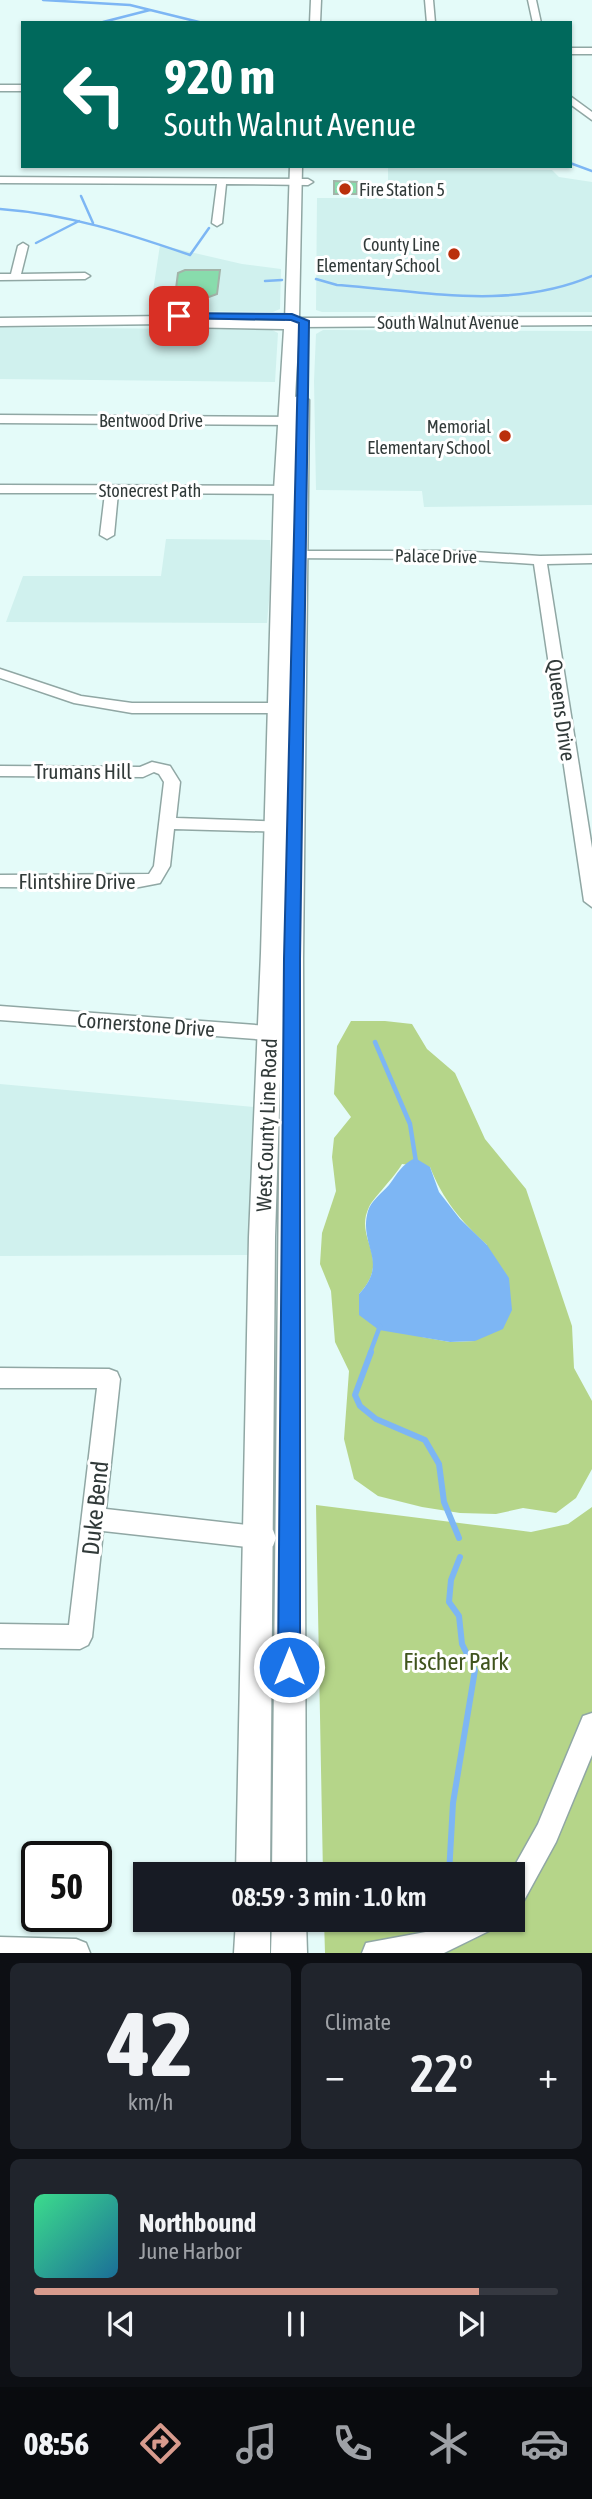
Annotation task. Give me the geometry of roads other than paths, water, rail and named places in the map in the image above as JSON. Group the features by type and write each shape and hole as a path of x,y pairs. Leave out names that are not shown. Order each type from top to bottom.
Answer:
{"main road":[{"path":"304,21 305,0"},
{"path":"315,21 316,0"},
{"name":"West County Line Road","path":"289,1862 290,1537 281,1034 291,490 302,174"},
{"name":"South Walnut Avenue","path":"0,315 64,316 74,319"},
{"name":"South Walnut Avenue","path":"0,322 61,323 74,319"},
{"name":"South Walnut Avenue","path":"168,320 177,323 592,321"},
{"name":"West County Line Road","path":"253,1862 262,1237 281,1034"},
{"path":"252,1953 253,1932"},
{"path":"289,1932 289,1953"}],"street":[{"path":"429,0 430,21"},
{"path":"533,0 537,21"},
{"path":"572,51 592,51"},
{"path":"0,88 21,87"},
{"path":"572,100 592,99"},
{"path":"572,100 592,117"},
{"path":"80,168 81,183"},
{"path":"0,180 81,183 222,181 302,174"},
{"path":"217,223 222,181"},
{"path":"15,277 23,246"},
{"path":"0,277 85,276"},
{"name":"South Walnut Avenue","path":"74,319 168,320"},
{"name":"Bentwood Drive","path":"0,419 293,421"},
{"name":"Stonecrest Path","path":"0,489 291,490"},
{"path":"107,535 112,490"},
{"name":"Palace Drive","path":"290,555 456,555 540,560 592,559"},
{"name":"Queens Drive","path":"540,560 592,901"},
{"path":"0,673 79,700 132,708 287,708"},
{"name":"Trumans Hill","path":"0,771 143,772 152,767 165,769 172,782 167,823"},
{"path":"167,823 284,827"},
{"name":"Flintshire Drive","path":"0,881 134,883 155,879 162,866 167,823"},
{"name":"Cornerstone Drive","path":"0,1013 281,1034"},
{"name":"Duke Bend","path":"0,1378 109,1380 80,1637 0,1636"},
{"path":"95,1519 257,1538 290,1537"},
{"path":"525,1873 547,1833 592,1725"},
{"path":"376,1953 433,1944 458,1932"},
{"path":"0,1951 76,1953"}],"water":[{"path":"415,1158 430,1167 439,1192 460,1219 487,1245 509,1278 512,1310 503,1329 475,1341 450,1342 379,1330 359,1315 359,1294 368,1282 373,1262 366,1223 369,1207 406,1163"}],"waterway":[{"path":"43,0 130,5 195,21"},
{"path":"107,21 150,10"},
{"path":"572,164 592,171"},
{"path":"81,196 93,223"},
{"path":"0,209 78,221"},
{"path":"36,243 78,221"},
{"path":"78,221 190,255 209,228"},
{"path":"316,279 337,285 434,294 498,296 561,287 592,276"},
{"path":"265,281 282,280"},
{"path":"375,1042 410,1124 416,1162"},
{"path":"370,1353 380,1326"},
{"path":"371,1352 355,1395 360,1406 376,1419 425,1440 439,1464 444,1502 459,1538"},
{"path":"450,1862 453,1803 475,1670 462,1644 459,1616 449,1602 451,1580 460,1557"}],"place":[{"name":"Fire Station 5","path":"345,189"},
{"name":"County Line Elementary School","path":"454,254"},
{"name":"Memorial Elementary School","path":"505,436"}],"park label":[{"name":"Fischer Park","path":"456,1661"}]}
